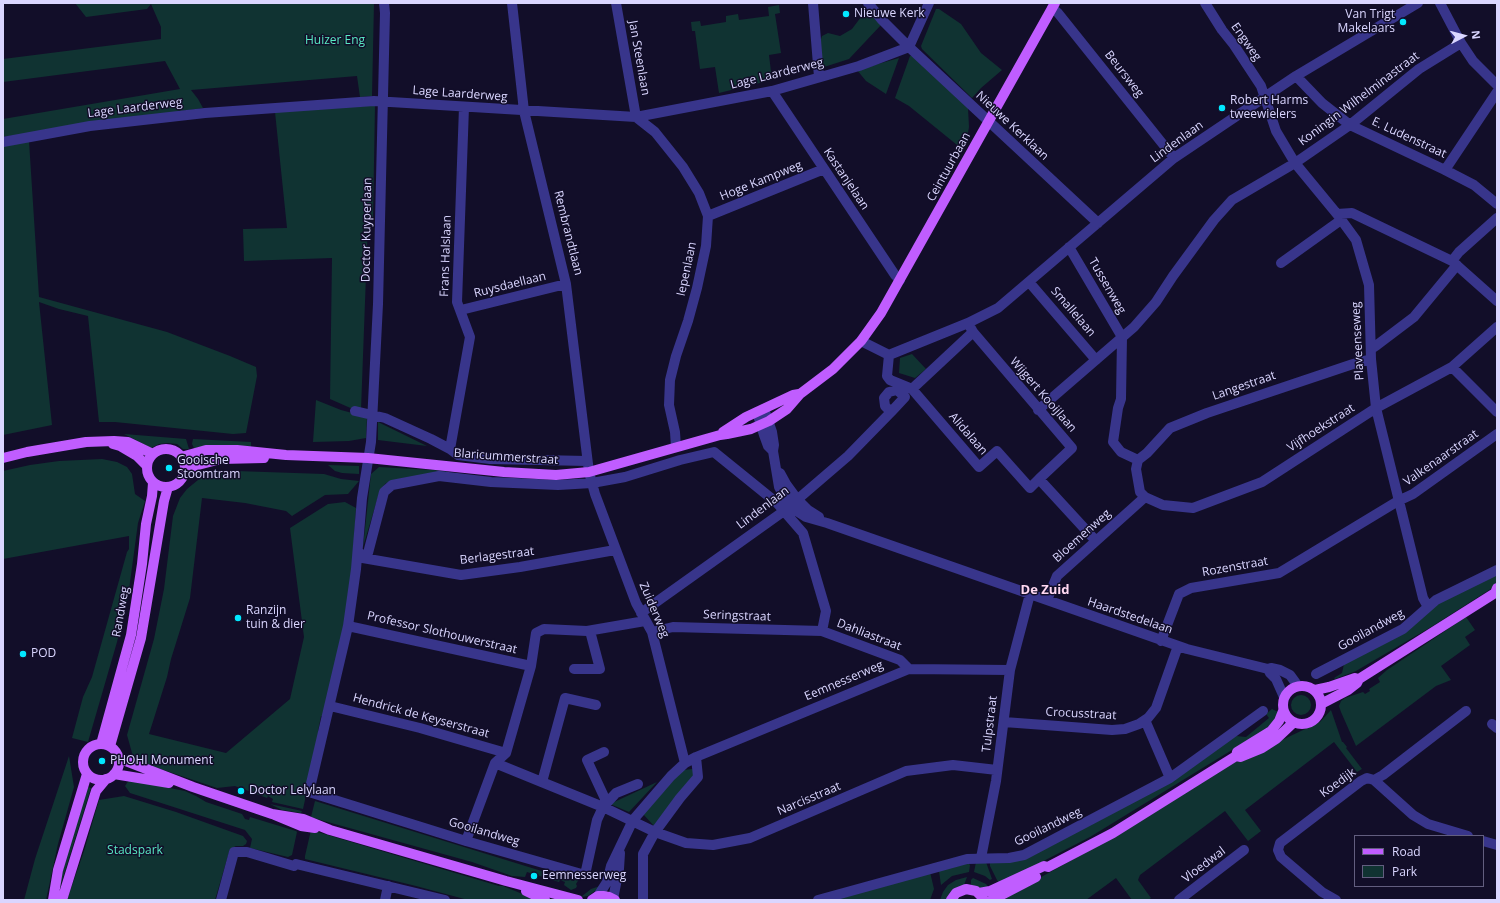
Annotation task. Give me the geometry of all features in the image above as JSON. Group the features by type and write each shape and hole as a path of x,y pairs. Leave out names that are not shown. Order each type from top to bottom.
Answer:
{"main road":[{"name":"Ceintuurbaan","path":"861,341 881,313 900,280 1054,5"},
{"name":"Blaricummerstraat","path":"181,457 206,450 237,450 286,455 368,458 556,475 588,466 751,429 765,423 787,409 800,394 833,369 861,341"},
{"name":"Blaricummerstraat","path":"720,435 724,430 761,411 793,395 800,394"},
{"path":"3,458 27,452 86,442 121,440 153,454"},
{"path":"105,441 120,446 137,456 147,466"},
{"path":"164,450 171,450 181,457 184,463 184,471 179,481 168,487 153,483 147,466 148,459 153,454 164,450"},
{"name":"Blaricummerstraat","path":"184,471 198,465 221,459 268,458 286,455"},
{"name":"Randweg","path":"106,745 131,635 153,483"},
{"name":"Randweg","path":"106,745 141,638 164,501 168,487"},
{"path":"1321,704 1348,690 1357,683 1359,679 1496,592"},
{"path":"1315,690 1329,687 1354,678 1359,679"},
{"path":"1298,686 1309,687 1315,690 1319,696 1321,704 1319,712 1311,722 1302,724 1287,718 1283,711 1282,704 1284,697 1290,690 1298,686"},
{"path":"992,900 1046,871 1048,867 1113,833 1236,756 1237,752 1274,728 1283,711"},
{"path":"1236,756 1240,757 1262,748 1276,739 1294,722"},
{"path":"62,900 96,791 110,777 118,766 118,758 116,753 106,745 91,747 84,755 83,765 87,774 93,778 99,780 110,777 193,787"},
{"path":"118,758 301,826 330,830 506,881 578,900"},
{"path":"52,900 58,870 87,774"},
{"path":"951,900 956,893 970,889 981,897 990,891 1044,866 1048,867"},
{"path":"506,881 545,900"},
{"path":"595,898 609,896 614,899"}],"street":[{"name":"Doctor Kuyperlaan","path":"368,458 373,415 378,304 384,3"},
{"name":"Rembrandtlaan","path":"512,3 524,111 566,284 588,466"},
{"name":"Jan Steenlaan","path":"616,3 636,117"},
{"path":"813,3 819,77"},
{"name":"Nieuwe Kerklaan","path":"868,3 882,20 909,47 1098,223"},
{"path":"909,47 929,3"},
{"name":"Engweg","path":"1205,3 1261,86 1264,97"},
{"name":"Lindenlaan","path":"912,389 971,328 998,308 1174,158 1296,76 1418,3"},
{"path":"1440,3 1461,44 1473,61 1497,85"},
{"name":"Beursweg","path":"1054,5 1058,13 1174,158"},
{"name":"Koningin Wilhelminastraat","path":"1122,337 1134,327 1156,302 1214,220 1232,200 1295,163 1350,125 1419,69 1461,44"},
{"name":"Lage Laarderweg","path":"3,142 90,126 205,113 383,101 636,117 772,90 860,66 909,47"},
{"name":"E. Ludenstraat","path":"1296,76 1322,103 1350,125 1474,185 1497,204"},
{"name":"Kastanjelaan","path":"772,90 895,275 900,280"},
{"path":"1445,170 1497,92"},
{"name":"Plaveenseweg","path":"1264,97 1276,131 1295,163 1356,240 1369,285 1371,354 1376,408 1423,598 1428,607"},
{"name":"Frans Halslaan","path":"450,449 470,337 457,302 464,107"},
{"name":"Iepenlaan","path":"636,117 655,132 683,167 699,193 708,216 706,246 697,288 670,380 669,405 675,432 676,447"},
{"name":"Hoge Kampweg","path":"708,216 824,169"},
{"path":"1281,263 1339,217 1352,213 1454,263 1497,301"},
{"name":"Langestraat","path":"1138,460 1147,453 1170,428 1207,413 1353,364 1371,354 1378,345 1414,316 1454,263 1458,252 1497,218"},
{"name":"Tussenweg","path":"1069,247 1122,337"},
{"name":"Smallelaan","path":"1029,282 1096,360"},
{"name":"Ruysdaellaan","path":"461,310 566,284"},
{"name":"Vijfhoekstraat","path":"1145,497 1163,505 1193,508 1262,482 1376,408 1452,367 1497,327"},
{"name":"Lindenlaan","path":"889,355 971,328"},
{"name":"Wijgert Kooijlaan","path":"971,328 1038,410 1072,448 1039,479"},
{"path":"1038,410 1122,337"},
{"path":"1122,337 1121,399 1118,408 1114,442 1121,452 1138,460 1136,469 1140,492 1145,497"},
{"path":"861,341 889,355 887,376 890,380 912,389"},
{"path":"1108,350 1118,353 1122,358"},
{"path":"1452,367 1497,412"},
{"name":"Alidalaan","path":"912,389 979,467 997,451 1030,488 1039,479"},
{"name":"Blaricummerstraat","path":"354,411 385,418 450,449 458,455 490,459 588,466"},
{"name":"Haardstedelaan","path":"761,411 774,445 773,452 779,487 790,505 803,533"},
{"name":"Lindenlaan","path":"643,617 790,505 848,456 891,412"},
{"name":"Valkenaarstraat","path":"1398,501 1413,494 1497,434"},
{"name":"Blaricummerstraat","path":"357,557 368,552 384,492 392,485 439,476 491,482 558,485 592,483 625,477 680,460 714,452"},
{"name":"Haardstedelaan","path":"714,452 777,503 790,505 806,517 827,523 1178,646 1228,660 1284,671 1290,675 1298,686"},
{"path":"330,706 348,626 357,557 362,498 368,458"},
{"name":"Zuiderweg","path":"588,466 592,483 636,603 652,632 685,763"},
{"path":"1039,479 1096,541"},
{"name":"Bloemenweg","path":"1047,600 1057,576 1145,497"},
{"name":"Rozenstraat","path":"1161,640 1179,594 1191,588 1279,572 1398,501"},
{"name":"Dahliastraat","path":"803,533 826,611 822,631 900,660 909,669"},
{"name":"Berlagestraat","path":"357,557 461,575 520,567 616,550"},
{"name":"Gooilandweg","path":"1316,674 1403,629 1436,600 1497,570"},
{"name":"Tulpstraat","path":"981,858 997,770 1010,670 1030,594"},
{"path":"466,841 495,763 506,753 531,666 536,633 544,629 590,631 643,617"},
{"name":"Professor Slothouwerstraat","path":"348,626 531,666"},
{"name":"Seringstraat","path":"652,632 673,627 822,631"},
{"path":"574,669 600,669 590,631"},
{"name":"Crocusstraat","path":"1004,722 1116,730 1130,728 1145,720 1153,712 1178,646"},
{"name":"Eemnesserweg","path":"595,898 607,882 611,866 633,820 671,776 685,763 696,757 909,669 1010,670"},
{"path":"1268,669 1276,679 1284,697"},
{"path":"542,782 565,698 596,706"},
{"name":"Gooilandweg","path":"330,706 309,792 466,841 585,875 597,820 605,805"},
{"name":"Hendrick de Keyserstraat","path":"330,706 420,728 506,753"},
{"name":"Gooilandweg","path":"818,900 967,859 1009,858 1024,855 1170,778 1263,711"},
{"name":"Koedijk","path":"1320,896 1281,857 1279,853 1279,845 1284,839 1361,781 1367,778 1374,780 1466,711"},
{"path":"1145,720 1170,778"},
{"path":"604,752 587,760 605,805 616,793 638,784"},
{"path":"643,900 642,854 680,798 698,777 696,757"},
{"name":"Narcisstraat","path":"495,763 605,805 656,832 686,843 713,845 750,838 906,771 953,765 997,770"},
{"path":"1374,780 1413,815 1428,824 1465,835"},
{"path":"1484,841 1497,845"},
{"name":"Eemnesserweg","path":"614,899 619,869 620,847"},
{"name":"Vloedwal","path":"1179,900 1244,850"},
{"path":"221,900 234,852 247,852 294,866 296,864 445,900"},
{"path":"385,900 388,886"},
{"path":"1320,896 1336,900"}],"green space":[{"name":"Huizer Eng","path":"75,3 374,3 372,96 360,97 357,76 191,90 203,108 3,137 3,119 180,89 165,61 3,82 3,59 161,39 161,27 151,4 147,9 86,17"},
{"path":"779,5 780,13 775,14 781,53 769,55 772,80 719,93 715,67 700,69 695,31 692,31 691,22 700,21 701,26 726,22 726,16 738,14 739,20 769,16 768,7"},
{"path":"936,9 939,9 961,24 981,53 1002,70 972,98 922,49 921,46"},
{"path":"864,13 870,14 881,25 849,59 821,68 820,42 822,36 828,33 840,36 852,29"},
{"path":"910,56 914,56 968,108 969,127 967,139 962,149 909,106 895,98"},
{"path":"899,58 886,94 866,81 857,70"},
{"path":"375,105 373,220 368,221 361,410 355,410 330,399 332,258 244,261 243,229 287,228 275,112"},
{"path":"29,141 39,297 167,332 256,367 257,376 246,433 233,434 115,422 99,422 88,316 59,309 39,302 52,425 3,435 3,146"},
{"path":"912,354 926,369 915,378 899,373 900,358"},
{"path":"316,400 341,410 367,417 366,438 349,441 313,442"},
{"path":"378,422 427,446 378,440"},
{"path":"124,434 186,439 189,449 183,449 177,444 168,443 159,444 151,448"},
{"path":"193,439 251,442 251,447 194,448 192,444"},
{"path":"102,459 117,462 127,467 132,474 135,494 145,501 138,523 128,597 117,642 88,742 72,738 83,697 92,677 129,549 129,536 3,559 3,471 59,461"},
{"path":"328,465 359,466 359,474 335,471"},
{"path":"379,467 449,471 386,483 380,490 363,547 371,474"},
{"path":"236,471 324,474 341,479 359,481 348,494 325,495 292,516 286,511 245,503 202,498 190,598 149,734 226,753 290,699 304,637 290,528 328,504 345,502 356,508 352,573 346,620 325,716 321,716 318,731 320,731 303,809 272,802 273,799 268,796 267,798 235,786 217,788 134,760 127,735 154,639 164,589 173,516 180,498 187,489 198,480 209,474"},
{"path":"1497,572 1497,585 1431,627 1356,671 1335,679 1334,678 1342,673 1344,664 1442,600"},
{"path":"1466,617 1475,630 1465,637 1470,645 1441,666 1451,680 1436,686 1356,746 1339,706 1341,701 1345,698 1363,692 1365,694 1370,691 1369,689 1380,682 1378,678 1387,670"},
{"path":"1301,695 1308,698 1311,705 1308,712 1301,715 1294,712 1291,705 1294,698"},
{"path":"1272,709 1278,712 1275,722 1263,731 1090,837 999,884 990,866 990,862 1009,862 1236,736 1246,737 1269,718 1266,714"},
{"path":"1331,710 1342,742 1362,769 1357,772 1334,742 1245,810 1261,831 1248,841 1225,811 1140,875 1138,880 1151,898 1148,900 1132,900 1116,878 1086,900 1006,900 1005,897 1110,839 1229,765 1320,722"},
{"path":"69,756 74,787 58,844 46,900 24,900 35,859"},
{"path":"684,770 694,770 694,775 654,826 643,814 679,774"},
{"path":"129,780 185,791 206,802 242,814 245,819 249,820 250,817 296,831 292,855 288,857 250,848 252,839 245,830 130,793 125,786"},
{"path":"657,782 629,812 610,804"},
{"path":"85,786 91,788 56,900 64,865"},
{"name":"Stadspark","path":"124,796 176,812 243,836 247,841 246,844 230,849 215,900 67,900 84,851 99,800"},
{"path":"315,801 574,881 576,878 579,879 576,884 577,886 571,890 564,885 565,882 560,880 559,882 527,872 525,877 512,876 472,862 311,817"},
{"path":"270,804 302,811 301,813 282,810"},
{"path":"311,830 503,886 537,900 468,900 305,859"},
{"path":"976,862 986,862 992,879 990,880 985,876 974,872"},
{"path":"968,863 970,865 969,872 952,876 941,885 939,871"},
{"path":"930,872 934,889 930,900 832,900"},
{"path":"967,877 964,885 953,890 947,900 940,900 948,885 956,880"},
{"path":"973,878 986,884 989,888 981,889 971,885 971,880"},
{"path":"603,885 588,896 581,897 591,889"}],"place":[{"name":"Nieuwe Kerk","path":"846,14"},
{"name":"Van Trigt Makelaars","path":"1403,22"},
{"name":"Robert Harms tweewielers","path":"1222,108"},
{"name":"Gooische Stoomtram","path":"169,468"},
{"name":"Ranzijn tuin & dier","path":"238,618"},
{"name":"POD","path":"23,654"},
{"name":"PHOHI Monument","path":"102,761"},
{"name":"Doctor Lelylaan","path":"241,791"},
{"name":"Eemnesserweg","path":"534,876"}],"district":[{"name":"De Zuid","path":"1045,590"}]}
